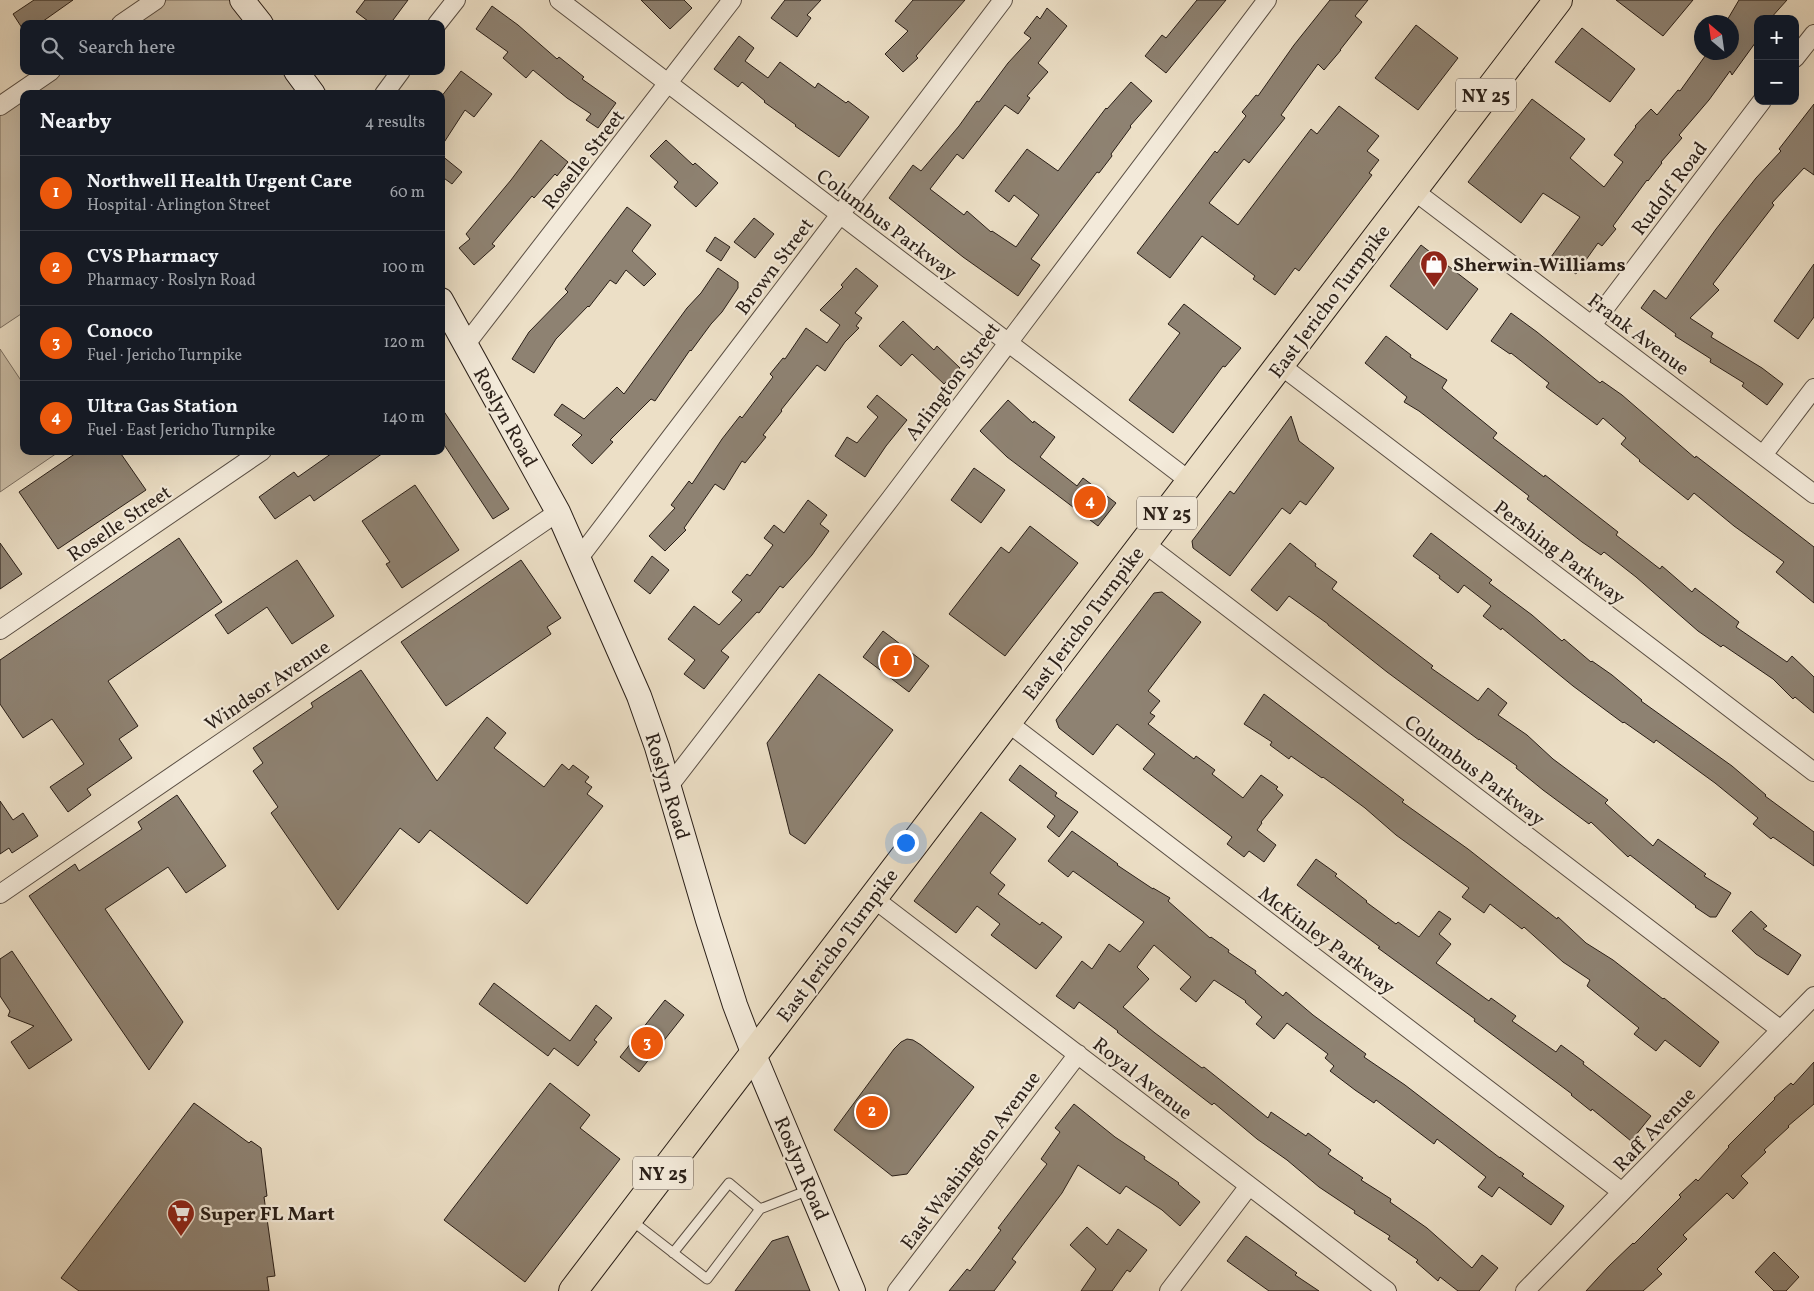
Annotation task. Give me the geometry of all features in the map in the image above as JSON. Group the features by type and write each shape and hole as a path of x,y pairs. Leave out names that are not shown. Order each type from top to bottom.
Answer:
{"main road":[{"path":"242,0 257,20"},
{"name":"East Jericho Turnpike","path":"754,1055 1558,0"},
{"path":"299,75 310,90"},
{"name":"Roslyn Road","path":"447,325 466,344 558,512 639,696 652,730 712,935 735,1005 754,1055 853,1291"},
{"name":"NY 25","path":"573,1291 754,1055"}],"street":[{"path":"127,20 156,0"},
{"path":"441,20 456,0"},
{"name":"Columbus Parkway","path":"559,0 1190,482"},
{"name":"Roselle Street","path":"466,344 732,0"},
{"name":"Brown Street","path":"579,558 1003,0"},
{"name":"Arlington Street","path":"669,786 1008,343 1267,0"},
{"path":"1799,53 1814,34"},
{"path":"23,90 45,75"},
{"path":"387,90 398,75"},
{"path":"0,106 20,92"},
{"name":"Rudolf Road","path":"1592,325 1759,105"},
{"name":"Frank Avenue","path":"1413,190 1814,494"},
{"name":"Pershing Parkway","path":"1280,365 1814,772"},
{"path":"1763,455 1814,388"},
{"name":"Roselle Street","path":"0,630 256,455"},
{"name":"Windsor Avenue","path":"0,894 558,512"},
{"name":"Columbus Parkway","path":"1144,543 1781,1030"},
{"name":"McKinley Parkway","path":"1007,722 1622,1192"},
{"name":"Royal Avenue","path":"873,898 1387,1291"},
{"name":"Raff Avenue","path":"1525,1291 1814,996"},
{"name":"East Washington Avenue","path":"897,1291 1078,1054"},
{"path":"1169,1291 1249,1186"}],"lane":[{"path":"673,1253 729,1183 760,1209"},
{"path":"629,1218 707,1279 760,1209 810,1190"}],"shaded area":[{"path":"156,0 242,0 257,20 126,20"},
{"path":"43,75 299,75 310,90 21,90"},
{"path":"20,91 20,315 0,328 0,104"},
{"path":"0,349 20,379 20,455 54,455 0,492"}],"building":[{"path":"34,0 73,0 45,20 20,20 20,25 13,14"},
{"path":"365,0 408,0 393,20 367,20 356,12"},
{"path":"641,0 684,0 692,8 670,29"},
{"path":"785,0 821,0 807,15 811,18 797,37 771,18"},
{"path":"913,0 965,0 916,56 918,58 903,72 885,54 908,31 895,21"},
{"path":"1197,0 1226,0 1166,73 1145,56 1162,35 1166,38"},
{"path":"1330,0 1368,0 1355,16 1362,22 1324,70 1318,64 1281,115 1285,118 1249,163 1244,159 1209,203 1238,225 1311,129 1317,134 1339,106 1379,136 1367,151 1379,160 1369,173 1372,175 1299,271 1295,268 1275,295 1253,279 1255,276 1202,236 1170,278 1137,253 1215,151 1217,153 1246,116 1242,112 1256,95 1258,96 1294,45"},
{"path":"1616,0 1693,0 1663,36"},
{"path":"1739,0 1787,0 1774,15 1754,15 1754,45 1732,75 1730,71 1709,100 1679,135 1682,138 1661,162 1613,226 1616,229 1602,246 1598,243 1576,274 1551,257 1580,217 1543,193 1521,223 1468,182 1532,99 1585,139 1570,158 1604,187 1623,162 1614,155 1635,126 1651,109 1657,115 1678,90 1680,91 1702,60 1739,60 1739,15 1730,15"},
{"path":"492,6 518,25 557,59 559,57 584,77 582,79 616,103 598,128 586,120 591,114 567,98 533,70 526,78 503,58 508,52 476,29"},
{"path":"1047,8 1067,26 1038,63 1048,72 1027,96 1030,98 1018,114 1005,105 963,159 957,154 930,189 964,215 967,211 991,232 1016,247 1039,215 1014,195 1009,202 995,191 1027,149 1058,171 1106,108 1131,82 1152,101 1130,126 1111,154 1112,156 1099,173 1097,172 1031,259 1040,265 1018,296 963,257 889,198 913,165 921,171 959,126 977,101 979,102 1008,63 1031,38 1024,33 1037,16 1040,19"},
{"path":"1416,25 1458,58 1418,110 1375,78"},
{"path":"1582,28 1635,69 1610,102 1555,62"},
{"path":"739,36 754,48 745,61 768,78 780,62 815,88 818,83 846,103 848,101 869,117 839,157 795,126 742,82 738,87 714,69"},
{"path":"461,71 492,94 474,117 465,110 445,141 445,92"},
{"path":"1814,104 1814,175 1804,168 1772,203 1774,205 1713,284 1719,290 1690,318 1713,333 1711,337 1762,368 1783,384 1767,405 1742,386 1744,383 1710,362 1711,359 1675,336 1676,334 1641,308 1654,290 1666,299 1716,229 1756,178 1781,151 1779,149"},
{"path":"541,140 568,162 557,176 555,174 534,198 532,196 492,244 495,246 474,265 459,248 470,239 466,234"},
{"path":"666,140 693,165 695,163 718,183 696,207 674,187 678,182 650,156"},
{"path":"445,158 462,172 452,184 445,179"},
{"path":"627,207 651,225 632,251 656,274 644,286 626,270 616,284 610,280 589,307 556,339 534,373 512,359 529,332 568,292 565,289"},
{"path":"754,218 774,234 755,258 734,242"},
{"path":"715,237 730,247 721,261 706,251"},
{"name":"Sherwin-Williams","path":"1421,245 1478,289 1447,330 1390,286"},
{"path":"1814,264 1814,317 1798,339 1774,321"},
{"path":"718,268 738,282 738,288 722,312 690,350 655,401 651,399 610,440 613,442 592,464 572,445 582,435 554,415 562,404 584,419 617,387 624,394"},
{"path":"856,268 878,286 855,313 862,318 856,326 859,328 845,342 825,371 817,365 763,435 766,437 745,463 742,461 724,490 715,484 684,528 686,530 665,551 649,536 675,508 671,505 689,481 692,484 722,439 740,416 742,418 773,377 770,374 783,358 785,359 806,328 827,343 840,325 820,310 843,287 841,285"},
{"path":"1184,304 1241,348 1225,367 1223,366 1173,433 1129,400 1180,333 1168,324"},
{"path":"1511,313 1600,383 1602,381 1622,395 1695,458 1696,456 1814,547 1814,603 1776,572 1784,562 1734,526 1694,493 1688,500 1639,461 1621,444 1626,438 1603,418 1597,425 1546,387 1549,383 1511,353 1491,341"},
{"path":"903,321 934,350 937,346 960,368 944,384 912,354 901,366 879,346"},
{"path":"1386,336 1411,355 1410,357 1447,380 1442,388 1497,433 1493,438 1544,477 1545,475 1618,532 1616,535 1660,569 1662,566 1692,592 1695,588 1739,622 1736,627 1787,662 1792,656 1814,677 1814,713 1795,697 1793,699 1773,679 1723,645 1721,647 1698,631 1604,552 1601,555 1582,542 1527,499 1529,496 1419,411 1404,402 1407,397 1365,363"},
{"path":"877,395 907,420 865,477 835,456 847,437 857,443 878,417 867,407"},
{"path":"1008,400 1033,423 1034,421 1055,437 1040,457 1077,486 1083,478 1116,503 1098,526 1007,457 980,431"},
{"path":"445,413 509,509 493,519 445,446"},
{"path":"1291,416 1299,441 1334,468 1306,505 1300,501 1290,514 1282,508 1230,576 1193,548 1192,541 1230,491 1234,494"},
{"path":"73,455 122,455 146,490 58,549 19,492"},
{"path":"329,455 380,455 314,501 310,495 275,519 259,497 294,472 298,477"},
{"path":"974,468 1005,490 981,523 951,500"},
{"path":"415,485 459,550 402,588 386,564 390,562 362,521"},
{"path":"808,500 827,515 820,524 829,531 812,555 783,588 780,586 759,613 757,612 721,651 729,657 704,689 684,674 695,660 668,639 694,606 719,625 742,600 732,592 747,574 750,576 773,545 764,538 774,525 784,533"},
{"path":"1030,526 1078,563 1005,656 949,614 1001,547 1009,553"},
{"path":"1431,533 1492,580 1489,583 1532,615 1562,641 1564,639 1591,662 1612,675 1641,701 1732,766 1765,796 1814,832 1814,866 1773,837 1771,839 1753,824 1758,818 1715,783 1656,740 1654,743 1623,723 1573,686 1502,628 1501,630 1483,616 1491,606 1464,585 1458,593 1439,578 1440,576 1413,556"},
{"path":"179,538 222,602 108,681 138,726 119,739 132,758 87,789 91,795 68,812 50,787 84,764 52,719 23,738 0,704 0,660"},
{"path":"0,543 22,574 0,589"},
{"path":"1290,543 1316,564 1315,566 1337,582 1332,589 1433,666 1431,668 1478,701 1488,688 1507,703 1498,715 1527,735 1553,759 1608,800 1605,803 1653,846 1658,839 1706,874 1704,876 1731,893 1716,917 1710,917 1695,907 1630,855 1628,857 1591,822 1589,824 1543,790 1516,768 1517,766 1387,672 1328,624 1289,596 1277,611 1251,590"},
{"path":"652,556 669,570 650,594 634,581"},
{"path":"297,560 334,616 292,644 267,607 228,634 215,615"},
{"path":"521,560 561,618 547,627 551,634 446,706 401,642"},
{"path":"1162,592 1201,622 1148,691 1160,701 1150,713 1155,716 1148,724 1194,759 1196,756 1215,770 1212,774 1243,798 1261,775 1278,787 1276,789 1283,795 1261,822 1257,830 1276,845 1264,862 1249,851 1244,857 1227,844 1232,837 1143,769 1155,754 1117,724 1093,755 1059,728 1056,720 1154,593"},
{"path":"883,631 929,666 909,692 863,657"},
{"path":"361,670 437,781 487,717 506,733 494,748 544,787 562,764 569,770 573,765 589,777 585,782 592,787 587,794 603,806 527,904 430,830 419,843 400,828 338,910 271,813 278,807 253,771 263,763 253,748 313,707 311,703"},
{"path":"819,674 893,730 805,844 790,834 767,743"},
{"path":"1264,694 1404,800 1402,802 1468,849 1557,919 1558,917 1586,943 1613,960 1719,1042 1700,1067 1665,1040 1656,1051 1634,1034 1639,1028 1587,986 1590,980 1563,962 1524,927 1522,929 1490,904 1484,913 1462,897 1469,888 1396,835 1365,808 1323,777 1291,756 1289,759 1270,745 1272,742 1244,724"},
{"path":"1020,765 1057,793 1055,796 1078,812 1059,837 1047,827 1055,816 1009,780"},
{"path":"177,795 226,866 186,893 168,867 105,909 183,1022 149,1070 29,896 75,864 79,871 142,829 138,822"},
{"path":"0,801 13,820 23,813 38,836 12,853 9,848 0,854"},
{"path":"981,812 1016,839 990,873 1005,885 998,894 1040,925 1042,922 1062,937 1036,969 991,935 1000,924 977,906 956,933 914,901"},
{"path":"1072,831 1117,865 1170,898 1168,901 1210,938 1256,971 1255,973 1283,996 1286,992 1313,1015 1366,1054 1364,1057 1405,1085 1500,1158 1524,1174 1522,1176 1564,1206 1551,1225 1499,1187 1492,1197 1478,1187 1486,1177 1437,1139 1434,1144 1376,1100 1374,1103 1330,1071 1334,1066 1325,1058 1328,1054 1287,1023 1274,1039 1256,1024 1262,1017 1246,1001 1214,980 1196,1002 1180,989 1191,977 1154,945 1137,967 1149,979 1123,1007 1202,1068 1204,1067 1268,1118 1271,1112 1306,1136 1308,1133 1331,1150 1328,1154 1363,1178 1361,1180 1391,1199 1390,1202 1427,1228 1472,1268 1482,1255 1498,1268 1479,1291 1458,1291 1440,1277 1438,1281 1416,1262 1418,1260 1388,1239 1390,1236 1354,1213 1355,1211 1319,1187 1214,1103 1212,1105 1079,1002 1074,1009 1056,996 1082,961 1092,969 1109,944 1120,952 1144,922 1073,871 1068,877 1048,861"},
{"path":"1316,859 1337,874 1335,876 1366,902 1396,924 1398,922 1419,937 1439,911 1451,919 1439,934 1451,944 1436,963 1489,1001 1491,998 1516,1016 1512,1021 1556,1052 1561,1045 1651,1116 1631,1141 1592,1109 1591,1111 1572,1094 1474,1021 1475,1019 1378,948 1380,947 1297,885"},
{"path":"1751,911 1767,926 1763,929 1801,955 1788,975 1756,954 1732,931"},
{"path":"12,951 72,1040 29,1069 11,1042 34,1026 8,1016 10,1011 0,996 0,959"},
{"path":"494,983 570,1041 596,1005 612,1018 594,1040 597,1042 578,1066 554,1048 548,1056 479,1004"},
{"path":"665,1000 684,1015 639,1072 620,1057"},
{"path":"907,1039 921,1045 974,1087 907,1174 892,1176 834,1130 894,1049"},
{"path":"1814,1062 1814,1104 1788,1126 1764,1150 1766,1152 1741,1176 1748,1183 1733,1199 1727,1193 1683,1235 1687,1239 1657,1269 1662,1274 1643,1291 1586,1291 1609,1266 1681,1197 1679,1195 1696,1179 1698,1181 1728,1146 1774,1098 1791,1083 1793,1085"},
{"path":"550,1083 590,1115 580,1128 620,1159 525,1282 444,1220"},
{"name":"Super FL Mart","path":"194,1103 249,1143 251,1141 261,1148 267,1196 264,1197 275,1276 267,1277 269,1291 79,1291 61,1278"},
{"path":"1074,1104 1115,1137 1145,1157 1144,1159 1179,1183 1200,1202 1180,1226 1162,1210 1126,1186 1120,1194 1078,1165 1062,1193 1012,1259 1016,1262 994,1291 949,1291 967,1269 970,1271 1001,1230 998,1228 1047,1164 1041,1159 1060,1132 1055,1128"},
{"path":"1087,1227 1107,1245 1118,1229 1147,1250 1130,1272 1127,1270 1112,1291 1081,1291 1096,1269 1070,1245"},
{"path":"788,1236 810,1291 735,1291 772,1241"},
{"path":"1246,1236 1297,1273 1295,1275 1319,1291 1269,1291 1227,1261"},
{"path":"1774,1252 1799,1277 1786,1291 1774,1291 1755,1272"}],"place":[{"name":"Sherwin-Williams","path":"1434,288"},
{"name":"Ultra Gas Station","path":"1090,502"},
{"name":"Northwell Health Urgent Care","path":"896,661"},
{"name":"Conoco","path":"647,1043"},
{"name":"CVS Pharmacy","path":"872,1112"},
{"name":"Super FL Mart","path":"181,1237"}]}
